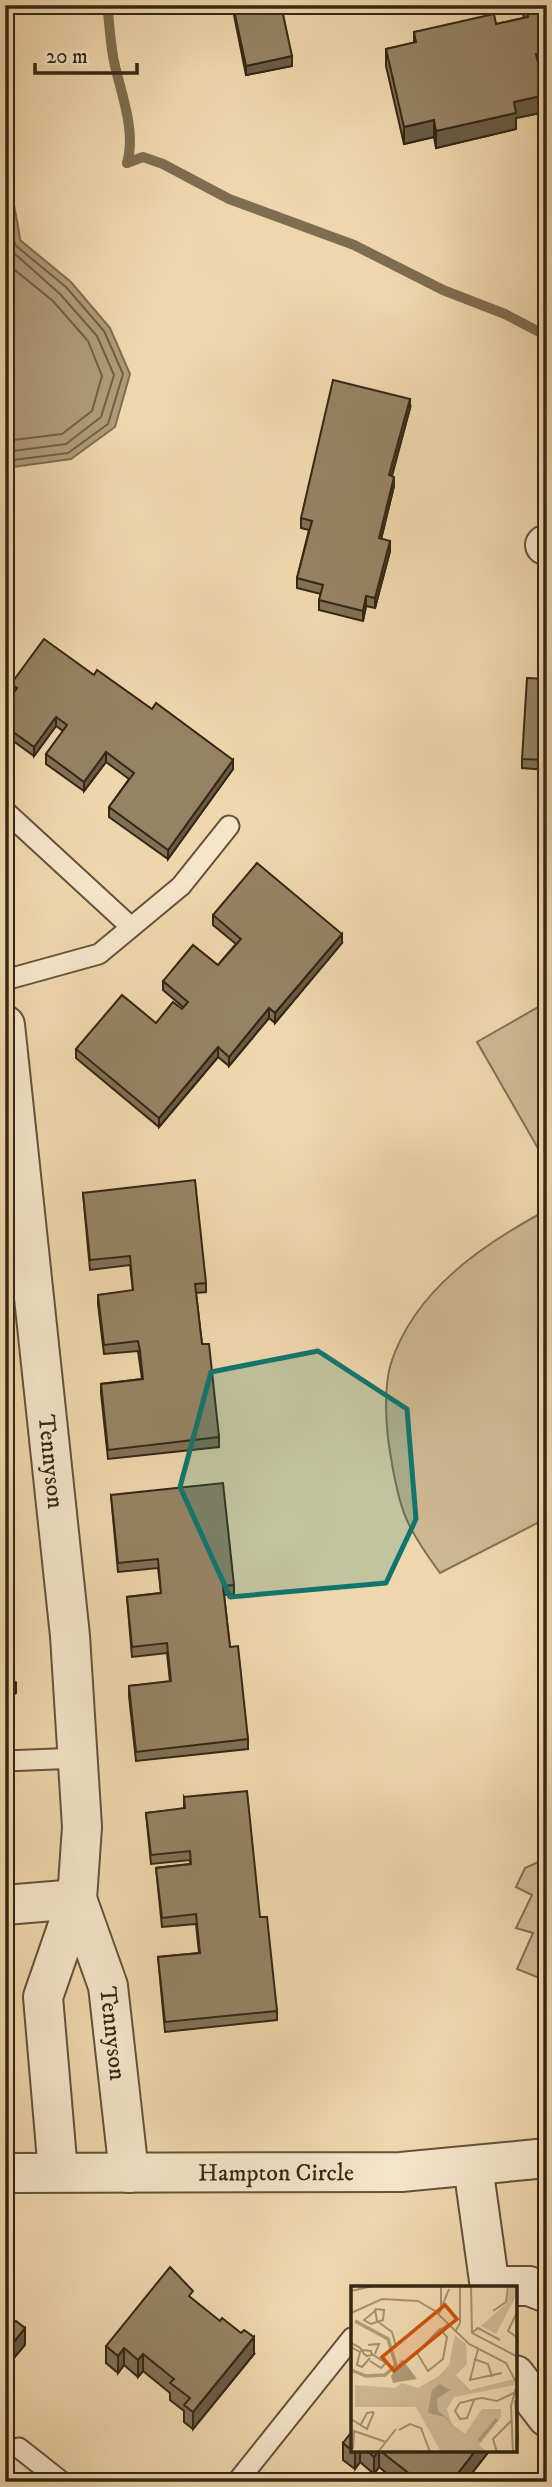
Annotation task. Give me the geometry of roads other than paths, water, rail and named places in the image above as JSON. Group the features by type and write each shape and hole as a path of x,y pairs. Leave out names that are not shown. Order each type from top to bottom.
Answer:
{"street":[{"name":"Tennyson","path":"5,1025 70,1636 79,1758 82,1827 77,1899 43,1997 58,2172"},
{"name":"Tennyson","path":"77,1899 108,1986 128,2173"},
{"path":"5,1905 77,1899"},
{"name":"Hampton Circle","path":"5,2173 401,2172 547,2158"},
{"path":"473,2166 490,2286"},
{"path":"517,2286 529,2286 547,2293"},
{"path":"517,2378 547,2417"}],"lane":[{"path":"5,811 131,927"},
{"path":"5,980 99,954 181,886 229,826"},
{"path":"5,1761 79,1758"},
{"path":"237,2482 351,2339"},
{"path":"19,2448 62,2482"}],"water":[{"path":"5,183 11,186 20,240 71,282 110,328 130,374 115,427 71,459 5,468"}],"waterway":[{"path":"107,5 113,58 129,127 127,163"},
{"path":"127,163 143,157 163,164 229,199 354,245 443,290 505,314 547,336"}]}
